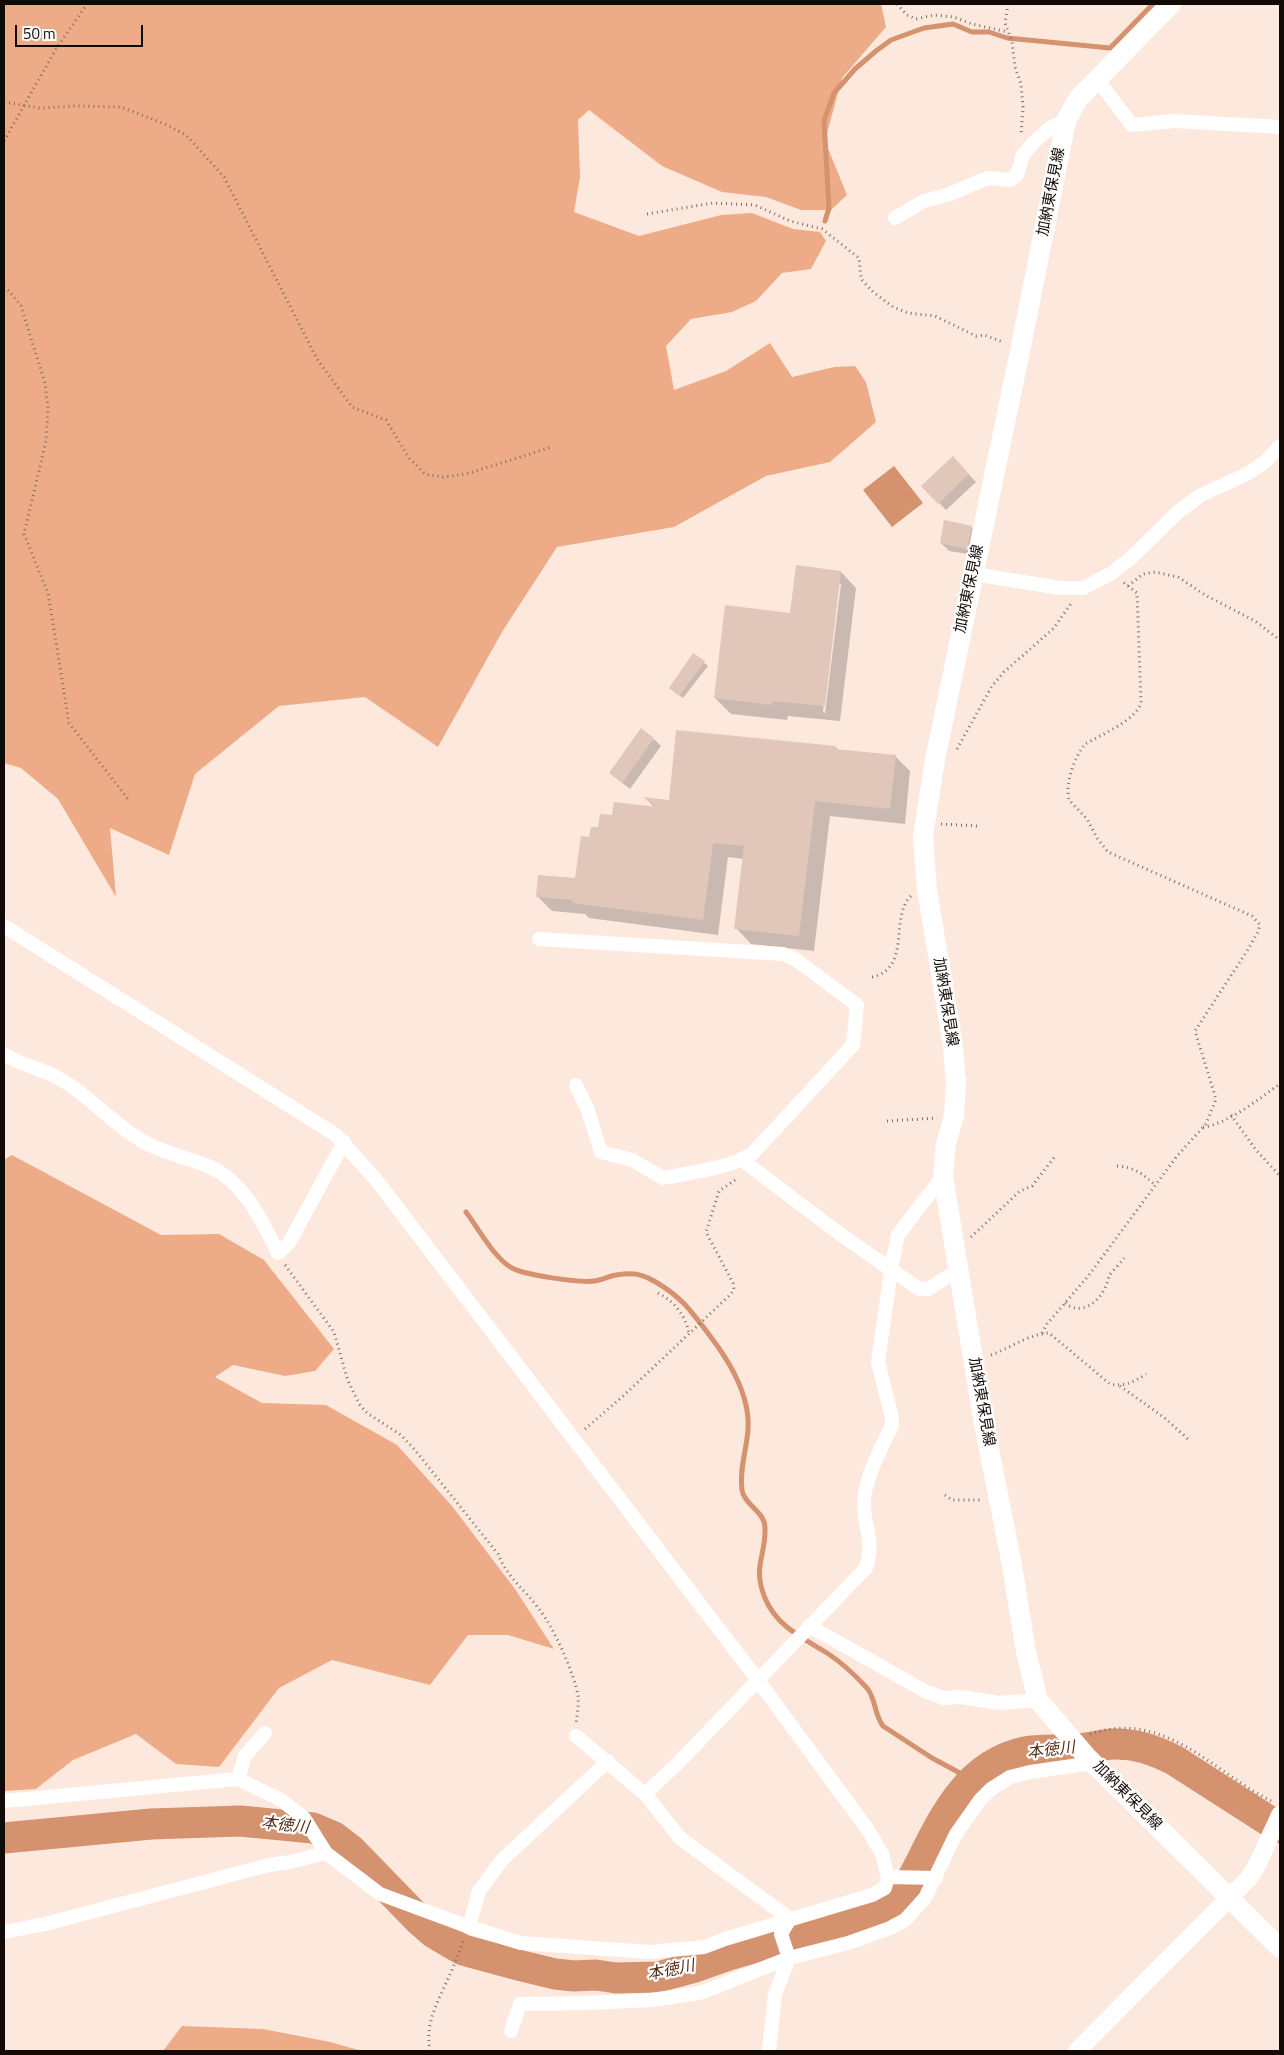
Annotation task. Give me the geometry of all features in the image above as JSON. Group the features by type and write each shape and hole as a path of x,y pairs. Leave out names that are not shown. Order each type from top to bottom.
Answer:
{"main road":[{"name":"加納東保見線","path":"1171,4 1078,99 1066,121 934,763 923,836 927,890 953,1046 956,1085 954,1116 946,1144 943,1176 972,1359 1026,1652 1038,1700 1085,1754 1280,1948"}],"street":[{"path":"1097,79 1132,125 1174,121 1280,127"},
{"path":"895,218 924,201 947,195 988,178 1010,180 1017,176 1023,155 1050,128 1066,121"},
{"path":"974,574 1060,588 1083,588 1112,573 1132,557 1179,511 1201,495 1245,475 1265,462 1280,446"},
{"path":"4,926 336,1135 344,1142 376,1181 757,1680 868,1830 882,1854 888,1877 884,1888 872,1895 725,1938 704,1948 650,1952 521,1943 464,1929 380,1894 326,1853 304,1818 281,1800 238,1779 4,1801"},
{"path":"539,939 783,954 795,960 857,1005 853,1045 752,1154 742,1160 663,1178 632,1160 601,1152 587,1108 576,1085"},
{"path":"4,1054 62,1080 99,1106 126,1131 144,1142 210,1167 229,1180 255,1208 278,1253 289,1243 344,1142"},
{"path":"742,1160 919,1289 928,1289 957,1271"},
{"path":"645,1794 679,1762 866,1568 871,1549 864,1504 865,1492 892,1425 892,1418 878,1362 891,1270 898,1235 943,1176"},
{"path":"809,1626 925,1692 943,1698 961,1697 999,1703 1038,1700"},
{"path":"238,1779 244,1756 265,1733"},
{"path":"576,1736 645,1794 680,1838 790,1920"},
{"path":"511,2031 520,2004 652,2000 700,1993 789,1958 848,1943 890,1928 905,1920 925,1898 956,1834 990,1789 1010,1777 1085,1754"},
{"path":"464,1929 479,1891 502,1860 608,1761"},
{"path":"1076,2051 1249,1878 1263,1851 1277,1809"},
{"path":"4,1932 45,1924 269,1865 326,1853"},
{"path":"888,1877 936,1878"},
{"path":"769,2051 774,1994 789,1958 781,1934 790,1920"}],"path":[{"path":"4,141 56,49 87,4"},
{"path":"897,4 907,15 916,19 934,15 954,18 1008,32"},
{"path":"1008,4 1005,23 1012,42 1015,68 1021,84 1023,107 1020,141 1023,155"},
{"path":"4,102 40,108 76,106 122,107 186,134 224,177 317,359 352,407 386,420 410,458 425,474 442,477 466,474 552,448"},
{"path":"647,214 712,203 755,205 790,220 822,229 859,258 861,279 873,292 893,307 908,313 935,316 949,321 960,329 976,336 984,335 1002,341 1009,346 1021,346"},
{"path":"4,287 21,306 45,383 48,408 46,441 24,534 48,592 69,723 128,799"},
{"path":"1128,586 1143,574 1154,572 1178,577 1205,595 1255,621 1280,640"},
{"path":"1042,1333 1047,1324 1089,1275 1177,1156 1203,1127 1212,1111 1216,1099 1195,1031 1247,951 1258,932 1260,924 1252,916 1108,852 1097,838 1087,820 1069,800 1069,780 1080,751 1085,744 1132,717 1140,709 1142,703 1137,594 1112,573"},
{"path":"934,763 941,763 957,748 992,686 1004,672 1054,628 1083,588"},
{"path":"925,821 962,827 978,826"},
{"path":"872,977 880,976 892,963 897,949 904,907 909,897 927,890"},
{"path":"1203,1127 1212,1126 1280,1084"},
{"path":"1231,1115 1256,1150 1280,1176"},
{"path":"887,1121 954,1116"},
{"path":"953,1244 962,1243 974,1235 1020,1191 1032,1186 1056,1155"},
{"path":"1118,1166 1129,1166 1155,1185"},
{"path":"573,1439 621,1398 731,1294 734,1289 733,1283 706,1232 716,1199 723,1187 754,1169"},
{"path":"278,1253 289,1272 334,1332 348,1381 360,1405 368,1413 401,1435 415,1450 498,1554 503,1567 512,1579 540,1610 564,1653 578,1696 576,1736"},
{"path":"1065,1303 1076,1309 1082,1310 1088,1307 1105,1290 1110,1275 1124,1258"},
{"path":"658,1293 677,1307 687,1323 689,1334"},
{"path":"972,1359 992,1355 1042,1333 1050,1333 1110,1384 1120,1386 1166,1419 1188,1439"},
{"path":"1120,1386 1135,1381 1146,1374"},
{"path":"945,1495 952,1500 975,1500 998,1496"},
{"path":"1085,1754 1088,1735 1111,1728 1136,1727 1154,1732 1168,1737 1210,1761 1277,1809"},
{"path":"430,2051 432,2011 451,1972 464,1929"}],"shaded area":[{"path":"4,4 881,4 886,27 842,78 825,141 847,195 831,210 801,210 766,197 722,192 662,166 589,110 578,120 580,177 574,212 639,236 721,215 752,213 793,229 820,232 826,241 811,269 782,273 756,301 732,312 691,319 666,346 674,390 726,371 770,343 792,377 834,367 855,366 866,382 876,422 830,462 766,476 674,527 557,547 502,632 438,747 365,697 279,706 195,774 169,855 110,828 116,897 58,799 21,768 4,763"},
{"path":"894,466 923,503 892,527 863,490"},
{"path":"12,1155 161,1235 219,1234 264,1260 334,1349 315,1371 285,1376 233,1365 215,1377 262,1403 326,1405 397,1445 452,1506 515,1589 554,1649 508,1635 468,1635 430,1685 332,1660 279,1688 219,1767 176,1764 136,1734 73,1760 36,1789 4,1791 4,1160"},
{"path":"182,2026 263,2029 330,2042 362,2051 163,2051"}],"building":[{"path":"953,456 969,474 938,504 921,486"},
{"path":"944,520 972,526 967,549 940,543"},
{"path":"796,565 841,571 825,706 772,701 772,705 714,698 725,605 790,613"},
{"path":"693,653 705,661 679,696 669,688"},
{"path":"641,728 654,738 622,783 609,773"},
{"path":"676,730 836,746 835,749 896,755 890,809 815,801 799,936 734,929 744,846 713,843 703,920 572,903 573,900 536,897 538,875 575,878 581,836 589,837 591,827 598,827 600,814 612,815 614,802 657,807 643,797 669,800"}],"waterway":[{"path":"825,221 829,208 824,121 834,93 855,69 891,40 924,28 953,24 972,32 989,32 1007,38 1110,48 1153,4"},
{"path":"466,1212 493,1251 512,1268 540,1276 577,1281 594,1281 626,1274 642,1276 664,1287 689,1309 720,1349 738,1380 744,1396 748,1429 741,1482 746,1500 758,1512 764,1522 765,1538 760,1562 760,1578 761,1587 770,1608 783,1624 848,1669 867,1688 883,1726 932,1758 973,1780"},
{"name":"本徳川","path":"4,1838 151,1824 240,1821 313,1828 334,1837 351,1850 418,1919 434,1933 463,1950 555,1974 574,1976 596,1975 616,1978 658,1977 873,1913 883,1908 906,1889 941,1824 962,1792 989,1767 1006,1758 1025,1752 1079,1749 1112,1744 1144,1748 1174,1760 1280,1828"}]}
